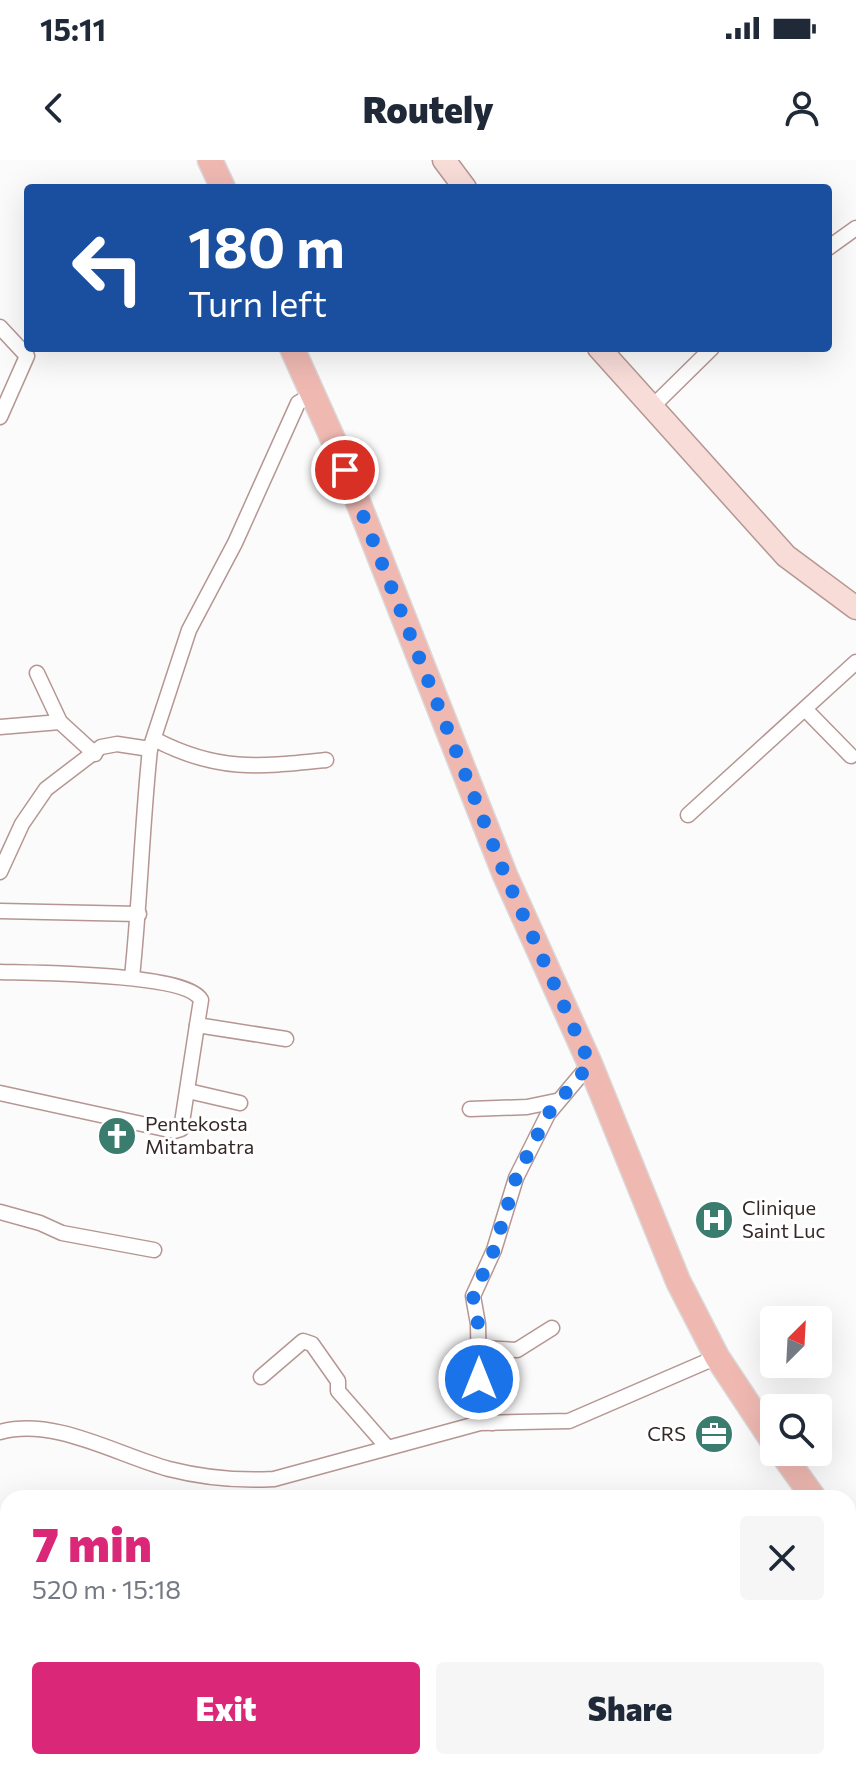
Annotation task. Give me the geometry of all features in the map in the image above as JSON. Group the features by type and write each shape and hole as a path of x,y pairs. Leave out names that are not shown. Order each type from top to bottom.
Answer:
{"main road":[{"path":"210,160 221,184"},
{"path":"294,352 505,875 590,1064 638,1191 717,1357 760,1422"},
{"path":"791,1466 808,1490"}],"street":[{"path":"450,162 463,184"},
{"path":"832,245 856,228"},
{"path":"0,327 27,356 0,417"},
{"path":"603,352 786,556 856,608"},
{"path":"653,406 708,352"},
{"path":"132,977 139,914 139,846 153,744 189,630 235,543 298,403 313,394"},
{"path":"688,815 856,662"},
{"path":"37,673 60,722 95,754"},
{"path":"806,710 851,756"},
{"path":"0,727 60,722"},
{"path":"0,872 22,824 46,789 101,747 153,744 190,758 258,767 326,760"},
{"path":"0,911 139,914"},
{"path":"0,972 132,977 197,993 201,1000 184,1124 174,1131 0,1093"},
{"path":"197,1025 286,1039"},
{"path":"492,1423 479,1379 480,1348 473,1296 494,1250 516,1178 556,1101 590,1064"},
{"path":"188,1091 240,1103"},
{"path":"470,1109 527,1107 556,1101"},
{"path":"0,1212 40,1223 62,1233 154,1250"},
{"path":"480,1348 517,1350 552,1328"},
{"path":"261,1377 303,1341 312,1344 338,1381 338,1391 387,1447"},
{"path":"0,1432 49,1432 169,1469 241,1481 274,1479 387,1447 492,1423 569,1421 717,1357"}],"place":[{"name":"Pentekosta Mitambatra","path":"117,1136"},
{"name":"Clinique Saint Luc","path":"714,1220"},
{"name":"CRS","path":"714,1434"}],"route":[{"path":"345,470 505,875 590,1064 548,1114 516,1178 510,1207 473,1296 480,1348 479,1379"}]}
